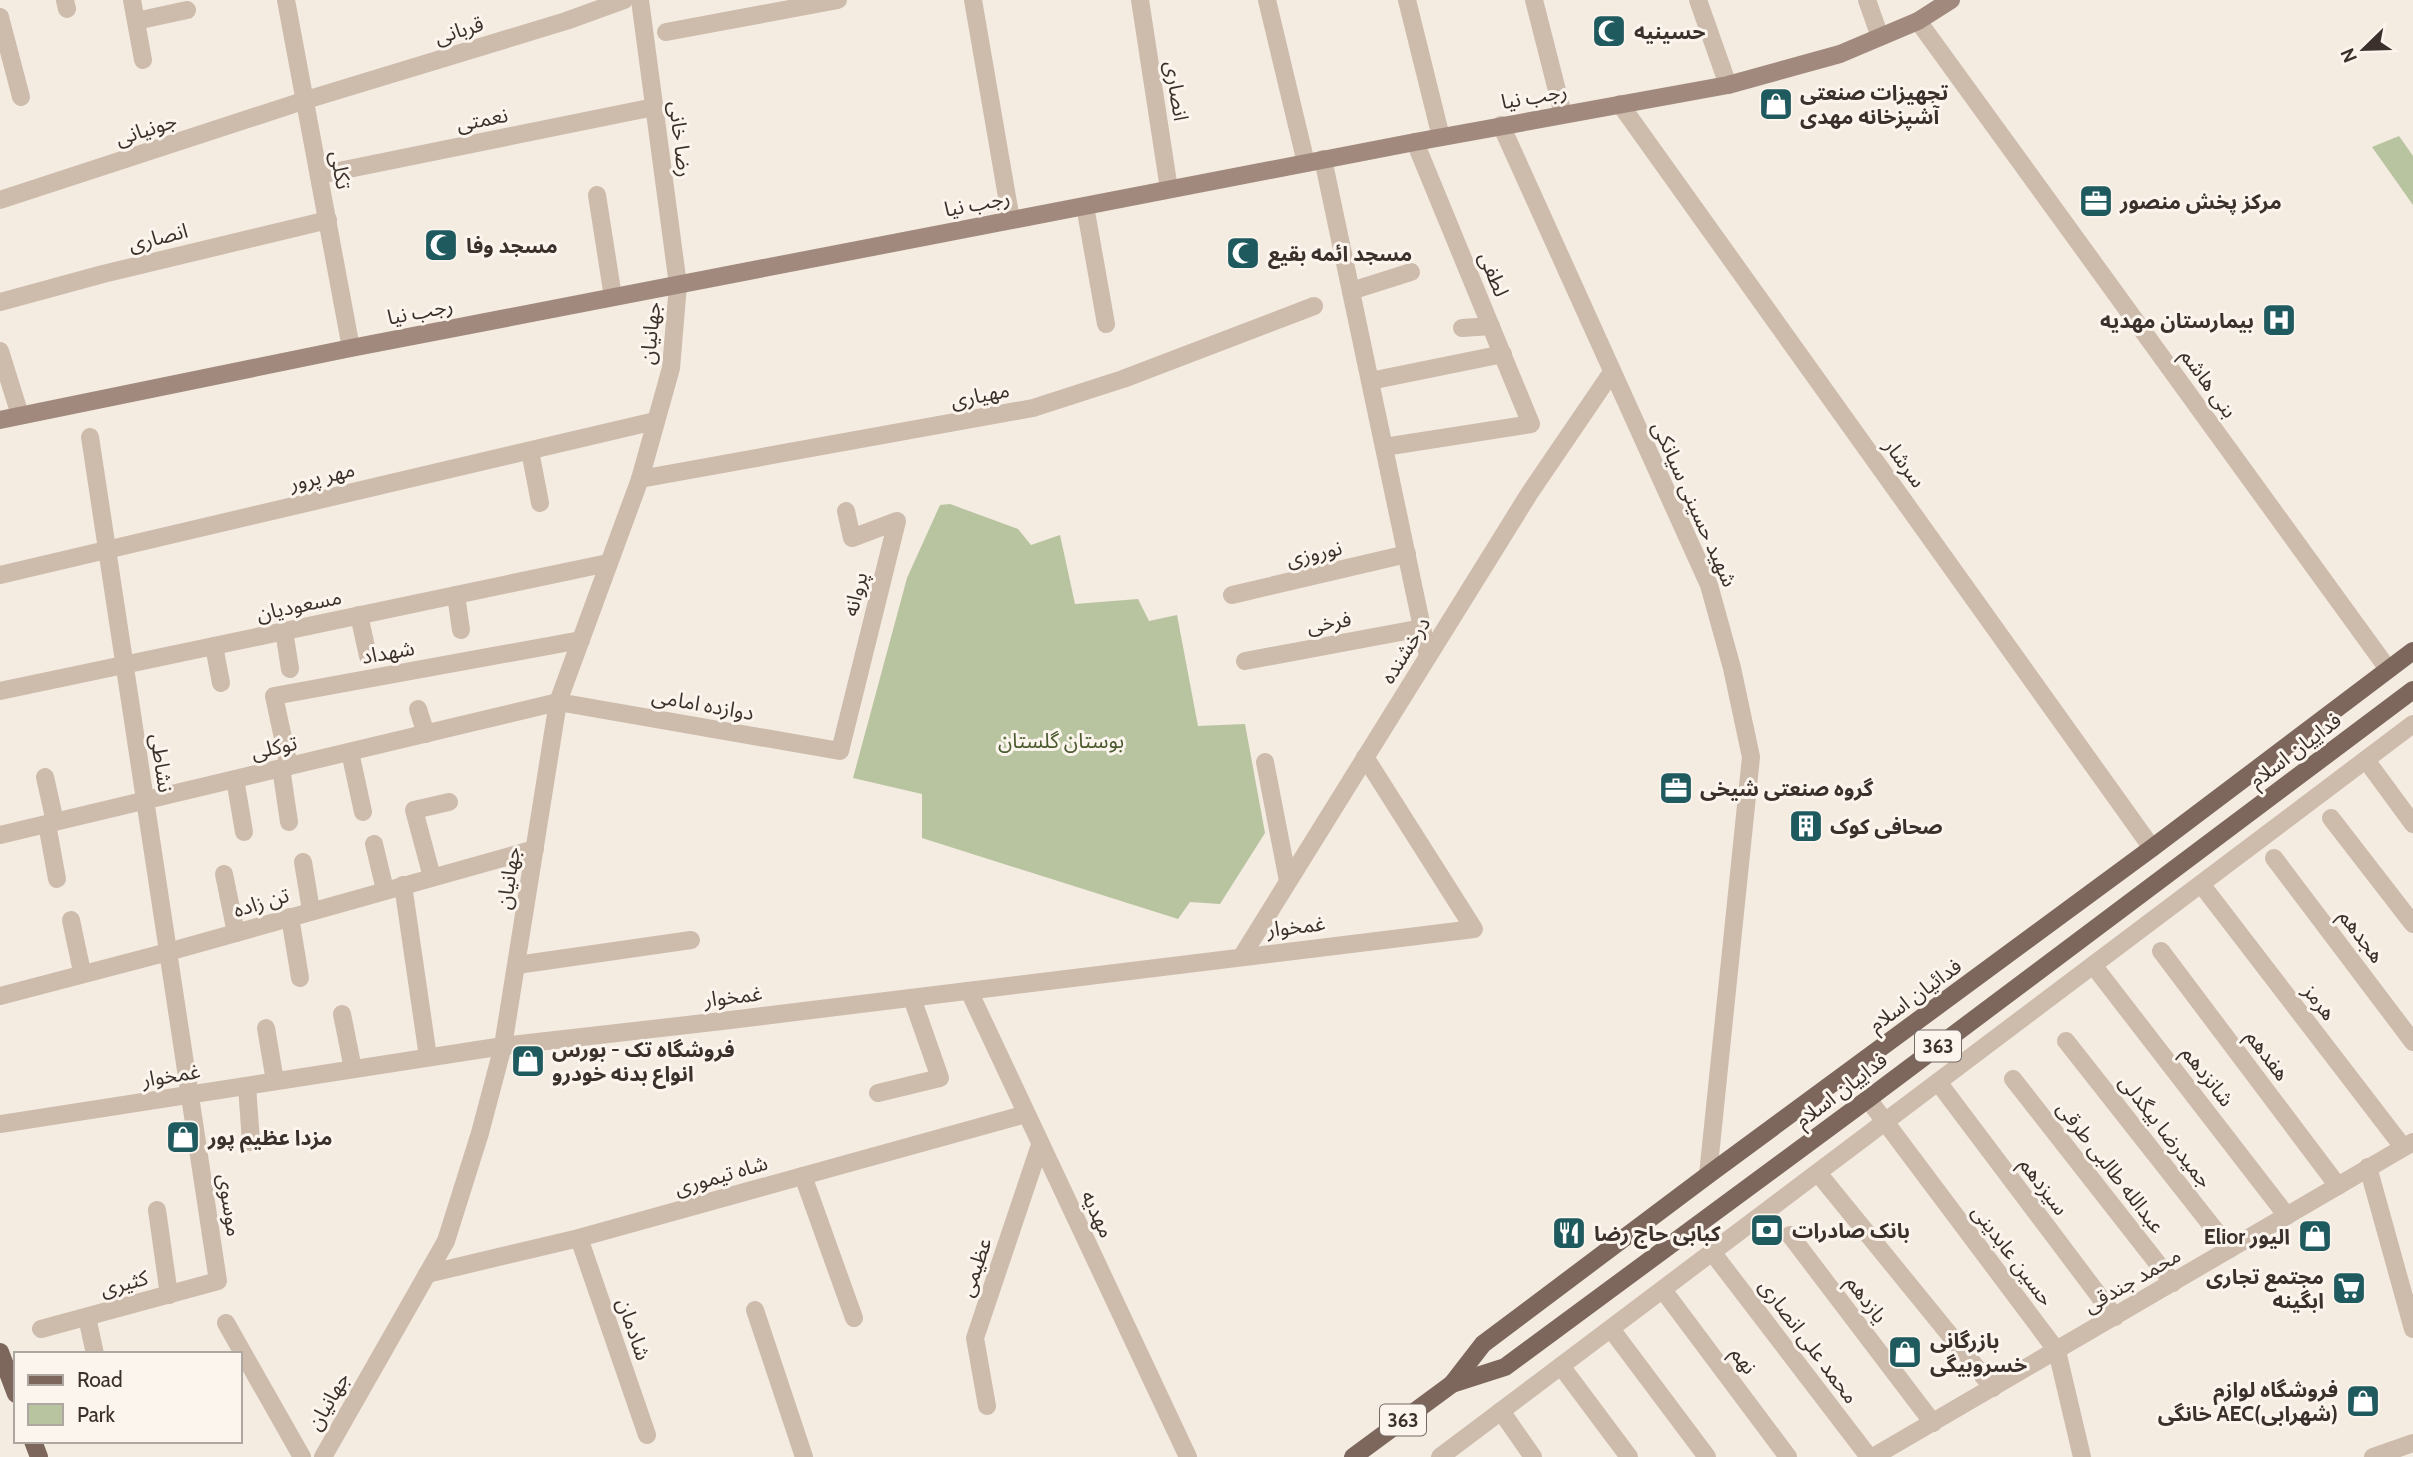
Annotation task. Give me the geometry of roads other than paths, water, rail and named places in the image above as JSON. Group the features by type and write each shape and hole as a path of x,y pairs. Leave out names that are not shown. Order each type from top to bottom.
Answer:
{"main road":[{"name":"رجب نیا","path":"0,420 351,348 1169,189 1500,125 1728,85 1840,54 1919,21 1951,0"},
{"name":"فدائیان اسلام","path":"1452,1384 1483,1344 2413,651"},
{"name":"فداییان اسلام","path":"1353,1457 1452,1384 1505,1367 1868,1099 2413,690"},
{"path":"0,1352 14,1389"}],"street":[{"path":"132,0 143,60"},
{"name":"تکلی","path":"286,0 351,348"},
{"name":"قربانی","path":"306,100 566,21 624,0"},
{"name":"رضا خانی","path":"640,0 678,285"},
{"path":"666,32 838,0"},
{"path":"973,0 1011,220"},
{"name":"انصاری","path":"1140,0 1169,189"},
{"path":"1267,0 1351,291 1428,656"},
{"path":"1407,0 1441,137"},
{"path":"1534,0 1563,114"},
{"path":"1698,0 1728,85"},
{"path":"1867,0 1880,37"},
{"path":"136,21 187,10"},
{"path":"0,17 21,97"},
{"name":"بنی هاشم","path":"1919,21 2388,669"},
{"name":"جونیانی","path":"0,200 306,100"},
{"name":"سرشار","path":"1620,104 2152,848"},
{"name":"نعمتی","path":"319,175 654,107"},
{"name":"شهید حسینی سیانکی","path":"1500,125 1709,585 1732,668 1751,757 1708,1175"},
{"name":"لطفی","path":"1384,447 1531,424 1415,142"},
{"path":"597,195 613,297"},
{"path":"1085,206 1106,324"},
{"name":"انصاری","path":"0,302 103,274 328,220"},
{"path":"1351,291 1411,271"},
{"name":"جهانیان","path":"323,1457 446,1241 480,1133 503,1045 558,702 640,479 671,368 678,285"},
{"name":"مهیاری","path":"640,479 1043,406 1135,375 1314,306"},
{"path":"1462,328 1491,326"},
{"path":"0,351 20,415"},
{"path":"1370,381 1503,354"},
{"name":"درخشنده","path":"1242,956 1529,494 1612,372"},
{"name":"مهر پرور","path":"0,575 655,421"},
{"name":"نشاطی","path":"90,437 190,1095"},
{"path":"530,451 540,503"},
{"name":"پروانه","path":"840,751 897,521 852,538 846,511"},
{"name":"نوروزی","path":"1231,595 1407,554"},
{"name":"مسعودیان","path":"0,691 608,563"},
{"path":"456,595 461,630"},
{"path":"359,615 368,656"},
{"name":"فرخی","path":"1245,661 1422,628"},
{"path":"284,631 290,669"},
{"name":"شهداد","path":"285,767 274,696 581,640"},
{"path":"214,646 220,683"},
{"name":"دوازده امامی","path":"558,702 840,751"},
{"name":"توکلی","path":"0,835 558,702"},
{"path":"418,709 426,734"},
{"path":"1440,1457 2412,726"},
{"path":"350,752 363,812"},
{"name":"غمخوار","path":"0,1124 503,1045 1474,929 1365,757"},
{"path":"2366,760 2413,824"},
{"path":"1265,762 1288,881"},
{"path":"285,767 289,822"},
{"path":"45,777 57,879"},
{"path":"234,779 244,832"},
{"path":"432,877 414,810 449,802"},
{"path":"2331,818 2413,924"},
{"path":"374,844 385,891"},
{"name":"تن زاده","path":"0,996 535,849"},
{"name":"هجدهم","path":"2274,858 2413,1042"},
{"path":"303,862 311,910"},
{"path":"224,874 236,933"},
{"name":"هرمز","path":"2201,884 2408,1144"},
{"path":"403,885 428,1057"},
{"path":"290,917 300,978"},
{"path":"71,920 82,972"},
{"path":"517,965 691,940"},
{"name":"هفدهم","path":"2161,951 2338,1186"},
{"name":"شانزدهم","path":"2093,965 2287,1216"},
{"name":"مهدیه","path":"969,991 1188,1457"},
{"path":"878,1093 940,1078 912,998"},
{"path":"342,1014 353,1069"},
{"path":"266,1028 275,1082"},
{"name":"جمیدرضا بیگدلی","path":"2066,1041 2230,1249"},
{"name":"عبدالله طالبی طرقی","path":"2013,1079 2173,1283"},
{"name":"سیزدهم","path":"1938,1082 2115,1317"},
{"path":"247,1086 251,1142"},
{"name":"موسوی","path":"190,1095 218,1281"},
{"name":"حسین عابدینی","path":"1868,1099 2057,1351 2082,1457"},
{"name":"شاه تیموری","path":"427,1274 579,1238 1026,1114"},
{"name":"محمد جندقی","path":"1871,1457 2408,1144"},
{"name":"عظیمی","path":"987,1406 975,1338 1040,1145"},
{"path":"2368,1167 2413,1329"},
{"path":"1818,1173 1993,1388"},
{"path":"803,1176 854,1318"},
{"path":"157,1210 169,1295"},
{"name":"یازدهم","path":"1790,1235 1933,1423"},
{"name":"شادمان","path":"579,1238 647,1435"},
{"name":"محمد علی انصاری","path":"1713,1252 1871,1457"},
{"name":"کثیری","path":"41,1329 218,1281"},
{"name":"نهم","path":"1663,1290 1788,1457"},
{"path":"755,1310 804,1457"},
{"path":"87,1317 94,1352"},
{"name":"جهانیان","path":"226,1323 302,1457"},
{"path":"1611,1329 1707,1457"},
{"path":"1560,1366 1629,1457"},
{"path":"1501,1411 1533,1457"},
{"path":"2373,1457 2413,1443"}],"place":[{"name":"حسینیه","path":"1609,31"},
{"name":"تجهیزات صنعتی آشپزخانه مهدی","path":"1776,104"},
{"name":"مركز پخش منصور","path":"2096,201"},
{"name":"مسجد وفا","path":"441,245"},
{"name":"مسجد ائمه بقیع","path":"1243,253"},
{"name":"بیمارستان مهدیه","path":"2279,320"},
{"name":"گروه صنعتی شیخی","path":"1676,788"},
{"name":"صحافی کوک","path":"1806,826"},
{"name":"فروشگاه تک - بورس انواع بدنه خودرو","path":"528,1061"},
{"name":"مزدا عظیم پور","path":"183,1137"},
{"name":"بانک صادرات","path":"1767,1230"},
{"name":"کبابی حاج رضا","path":"1569,1233"},
{"name":"Elior الیور","path":"2315,1236"},
{"name":"مجتمع تجاری ابگینه","path":"2349,1288"},
{"name":"بازرگانی خسروبیگی","path":"1905,1352"},
{"name":"فروشگاه‌ لوازم خانگی AEC(شهرابی)","path":"2363,1401"}],"park label":[{"name":"بوستان گلستان","path":"1061,740"}]}
